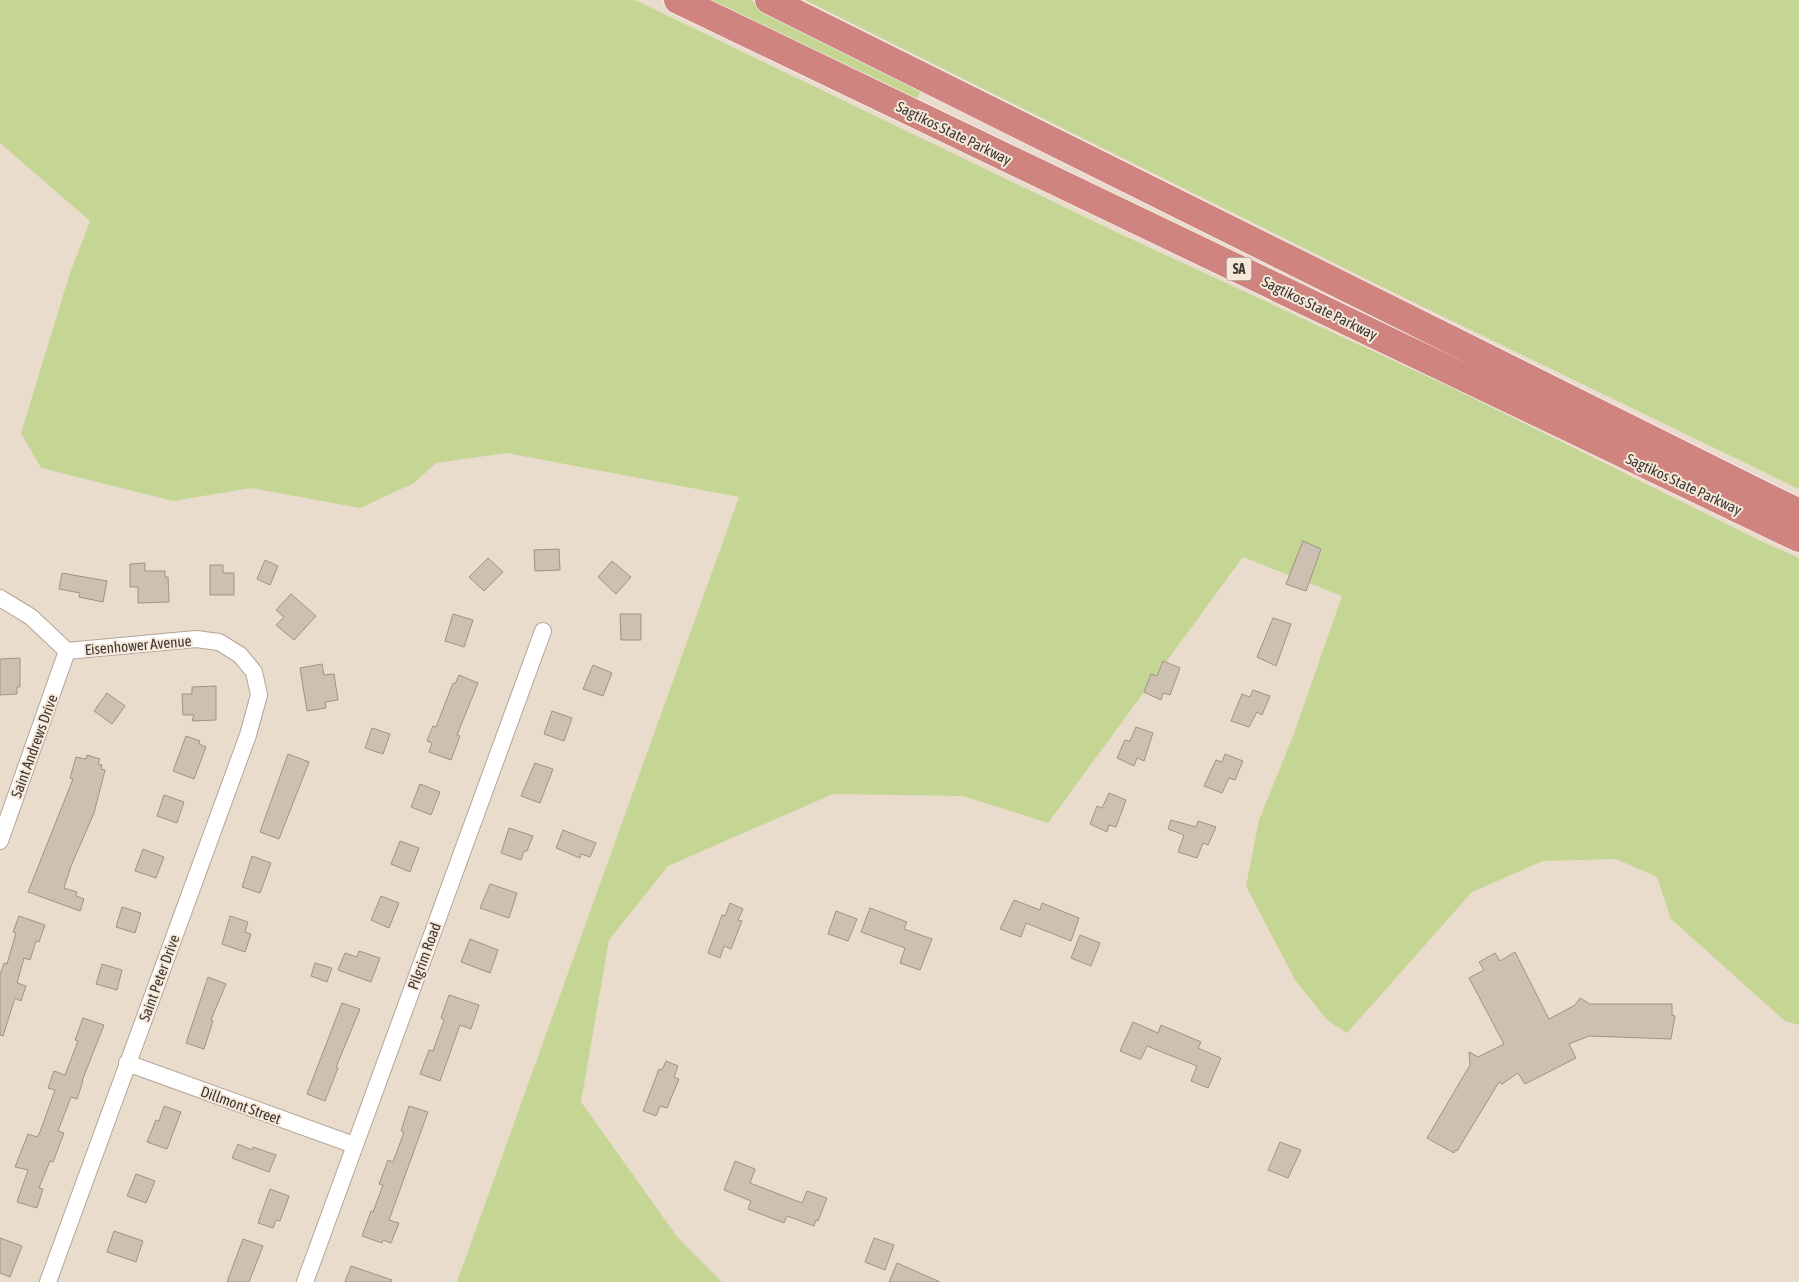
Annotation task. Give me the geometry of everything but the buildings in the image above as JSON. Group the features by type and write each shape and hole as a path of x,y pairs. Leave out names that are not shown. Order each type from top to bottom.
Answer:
{"highway":[{"name":"Sagtikos State Parkway","path":"678,0 1799,538"},
{"name":"Sagtikos State Parkway","path":"769,0 1799,513"}],"street":[{"name":"Eisenhower Avenue","path":"0,598 31,617 67,651 196,638 219,642 240,654 254,672"},
{"name":"Pilgrim Road","path":"305,1282 543,631"},
{"name":"Saint Andrews Drive","path":"0,841 67,651"},
{"name":"Saint Peter Drive","path":"48,1282 248,735 259,695 254,672"},
{"name":"Dillmont Street","path":"127,1064 354,1145"}],"green space":[{"path":"0,0 635,0 1116,232 1459,391 1763,542 1799,558 1799,1025 1785,1021 1671,919 1657,877 1616,859 1543,861 1472,892 1347,1033 1328,1021 1295,980 1246,886 1259,820 1293,736 1342,596 1243,557 1048,823 963,796 833,794 668,866 609,940 581,1102 678,1238 722,1282 457,1282 739,497 507,453 436,463 414,483 360,508 251,488 173,501 41,468 21,433 69,276 90,221 0,143"},
{"path":"703,0 750,0 923,86 915,103"},
{"path":"805,0 1799,0 1799,489 1372,282"}]}
